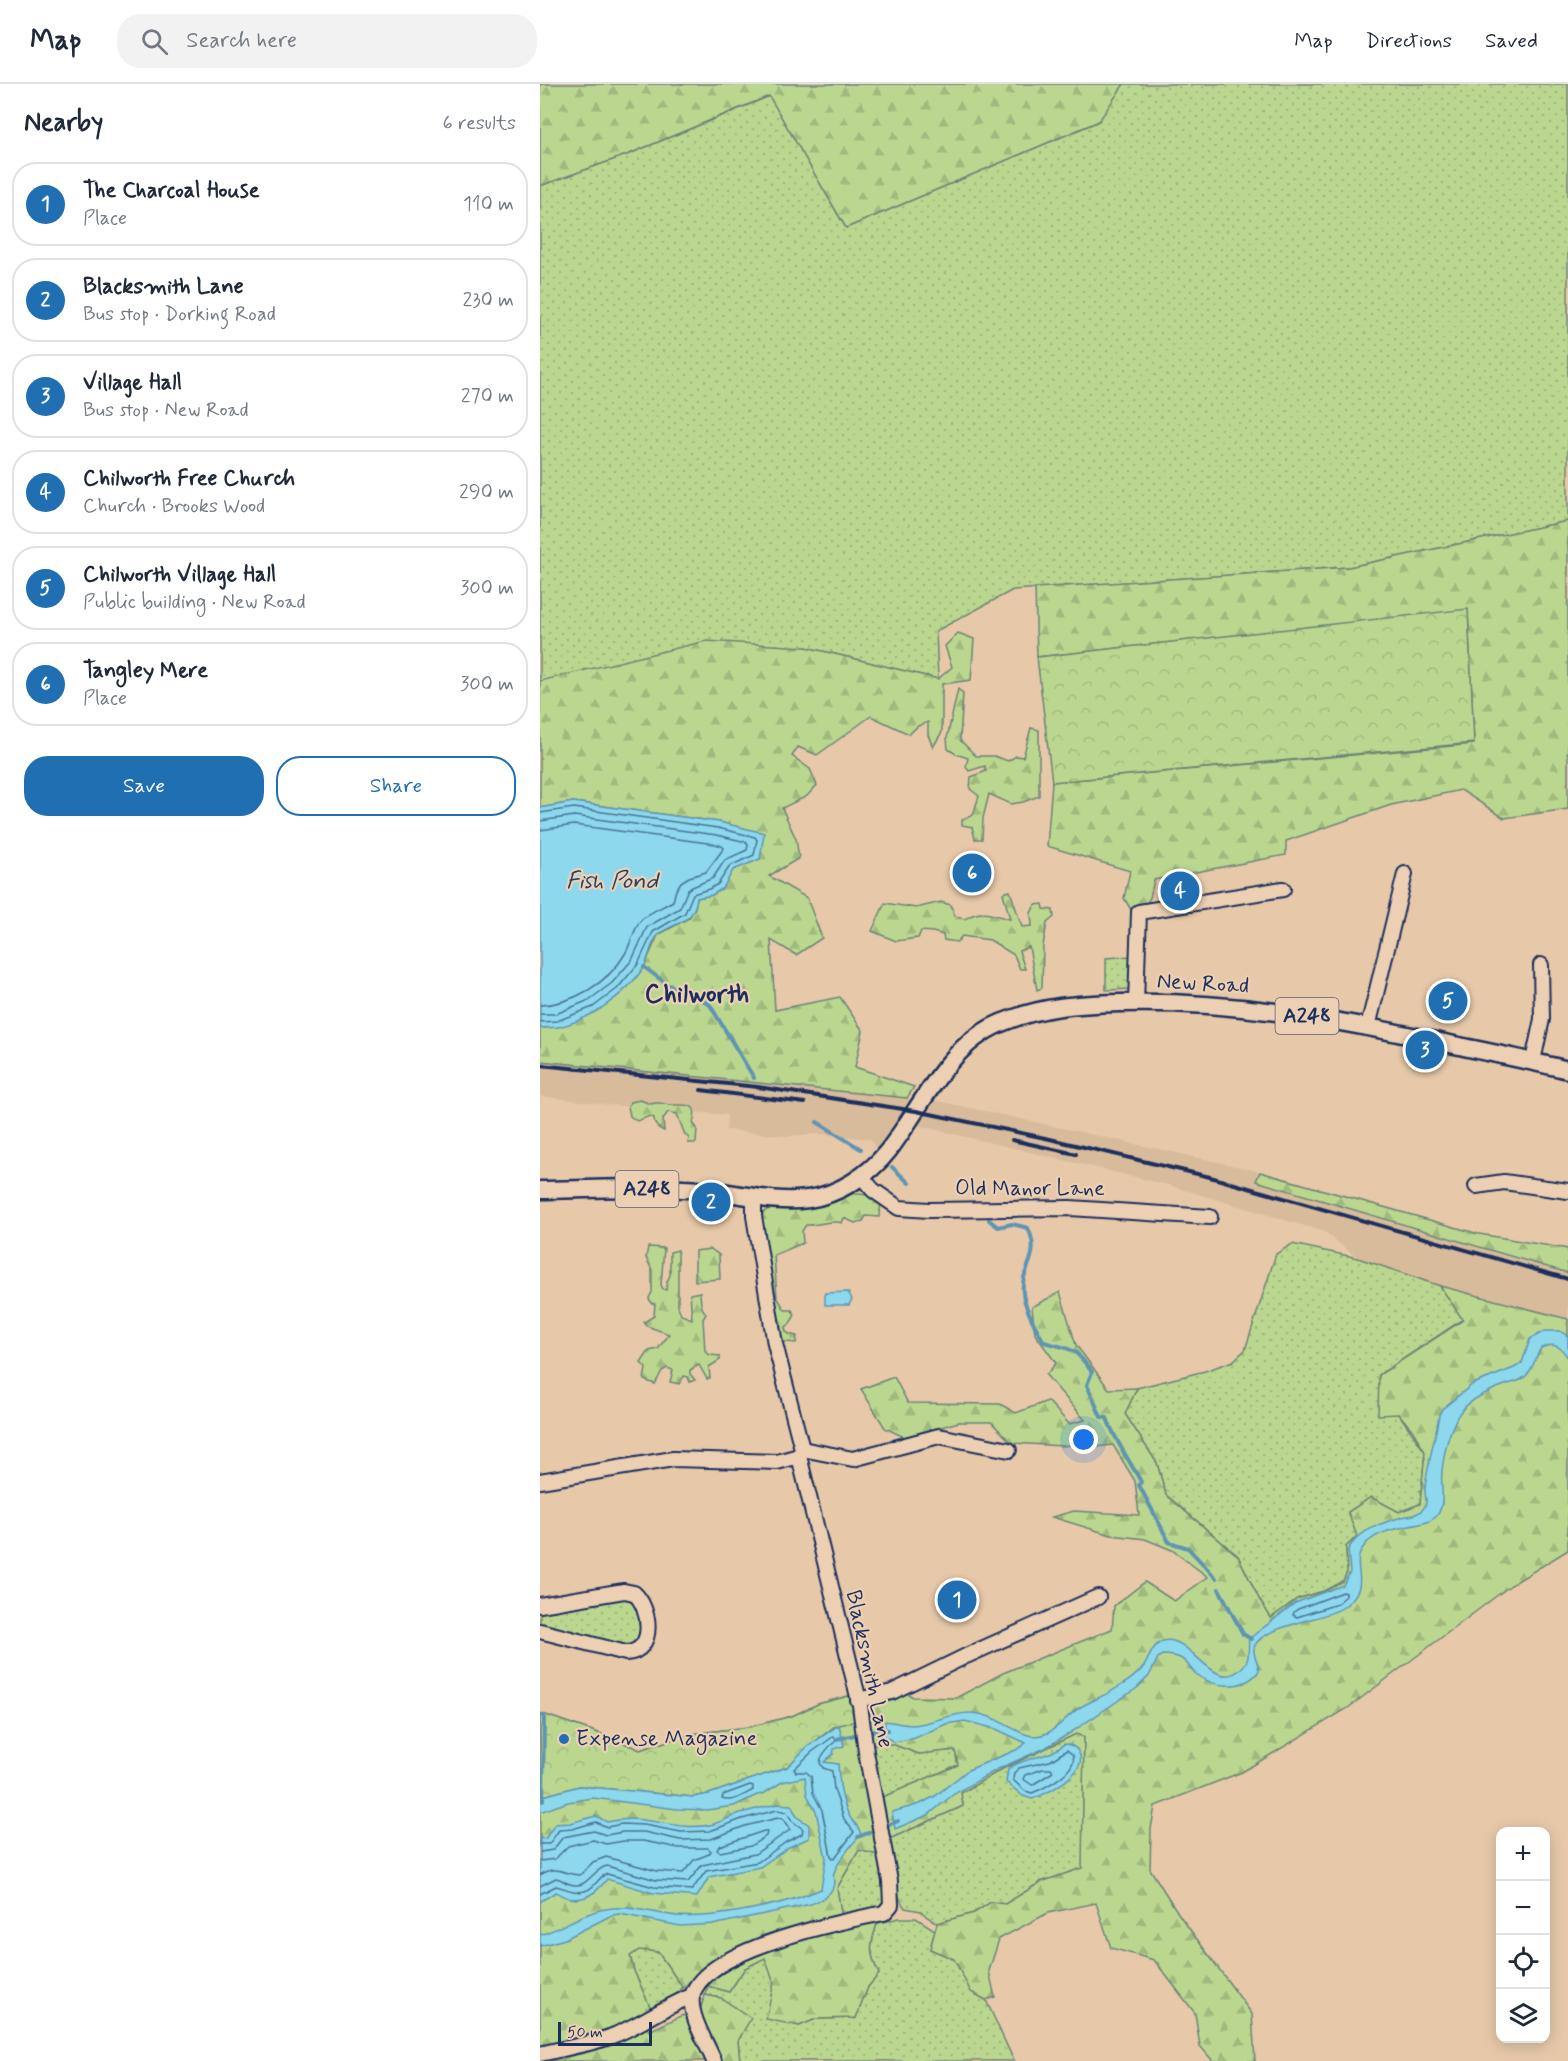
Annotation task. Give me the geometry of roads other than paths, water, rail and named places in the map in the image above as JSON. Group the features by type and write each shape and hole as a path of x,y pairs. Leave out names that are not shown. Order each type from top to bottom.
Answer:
{"main road":[{"name":"New Road","path":"861,1176 886,1154 938,1076 960,1051 982,1033 1000,1023 1045,1008 1136,1003 1209,1004 1290,1013 1368,1027 1568,1070"},
{"name":"A248","path":"540,1190 684,1189 809,1199 837,1190 861,1176"}],"street":[{"path":"1368,1027 1405,874"},
{"path":"1136,1003 1139,912 1283,889"},
{"path":"1533,1061 1542,1019 1541,965"},
{"name":"Old Manor Lane","path":"861,1176 873,1190 898,1208 929,1210 1070,1208 1210,1217"},
{"path":"1476,1186 1504,1182 1568,1191"},
{"name":"Blacksmith Lane","path":"692,1996 699,1983 728,1959 790,1935 884,1913 891,1905 882,1836 858,1700 775,1344 754,1216 754,1196"},
{"path":"540,1481 673,1459 777,1462 801,1453 853,1459 939,1436 1009,1450"},
{"path":"540,1605 624,1591 634,1593 644,1605 647,1630 646,1641 641,1649 626,1653 540,1631"},
{"path":"858,1700 892,1692 1098,1597"},
{"path":"540,2054 615,2035 654,2016 676,2002 692,1996 697,2024 714,2061"}],"water":[{"name":"Fish Pond","path":"573,802 719,822 764,833 760,859 733,870 723,888 712,895 697,898 695,907 688,918 659,934 644,967 617,996 595,1012 570,1024 540,1028 540,808"},
{"path":"848,1292 852,1299 849,1305 825,1305 825,1293"},
{"path":"1545,1331 1560,1331 1568,1336 1568,1359 1557,1346 1550,1345 1541,1348 1531,1369 1520,1380 1498,1387 1472,1401 1461,1411 1452,1429 1443,1463 1442,1504 1438,1514 1425,1522 1383,1533 1365,1545 1358,1561 1360,1583 1352,1599 1334,1612 1279,1629 1258,1641 1254,1652 1259,1671 1253,1677 1238,1684 1212,1683 1196,1674 1180,1658 1162,1655 1158,1658 1149,1676 1137,1688 1070,1733 954,1794 928,1815 895,1829 892,1812 920,1804 935,1796 968,1770 1016,1750 1026,1743 996,1729 965,1721 946,1724 915,1738 894,1742 884,1736 885,1721 912,1725 970,1713 992,1718 1025,1734 1034,1736 1048,1733 1079,1708 1130,1680 1144,1666 1156,1645 1163,1641 1173,1641 1182,1645 1219,1674 1228,1675 1238,1671 1247,1659 1249,1639 1295,1603 1343,1585 1350,1572 1348,1550 1352,1543 1379,1525 1416,1514 1423,1509 1426,1504 1425,1487 1428,1469 1442,1409 1473,1384 1522,1363 1530,1339"},
{"path":"839,1725 844,1746 834,1749 833,1754 824,1762 838,1764 844,1803 861,1835 838,1864 833,1887 826,1897 811,1904 717,1924 680,1926 620,1914 612,1915 565,1939 540,1946 540,1935 603,1909 637,1909 677,1916 710,1915 771,1905 821,1889 826,1858 816,1811 807,1795 805,1777 782,1782 763,1794 734,1806 707,1810 677,1809 593,1798 568,1802 540,1812 540,1797 579,1786 693,1797 709,1794 787,1767 807,1747"},
{"path":"1064,1744 1075,1748 1079,1753 1080,1761 1072,1775 1056,1788 1032,1799 1023,1796 1006,1782 1008,1769 1058,1749"},
{"path":"777,1804 791,1805 797,1817 809,1825 809,1838 789,1847 760,1867 709,1877 697,1897 653,1893 607,1879 596,1891 584,1898 571,1898 556,1892 540,1904 540,1838 545,1839 555,1824 570,1823 596,1816 607,1822 634,1819 697,1826 714,1824 740,1813"}],"waterway":[{"path":"644,967 668,985 693,993 710,1005 754,1078"},
{"path":"817,1122 861,1149"},
{"path":"892,1167 909,1183"},
{"path":"989,1220 998,1227 1012,1224 1028,1228 1033,1247 1024,1276 1023,1293 1028,1311 1038,1331 1044,1342 1067,1348 1076,1353 1092,1372 1087,1385 1101,1417 1107,1418 1169,1542 1188,1548 1216,1578"},
{"path":"1219,1589 1243,1634 1251,1639"},
{"path":"540,1715 544,1716 543,1801"},
{"path":"866,1732 888,1730"},
{"path":"837,1739 859,1734"},
{"path":"858,1837 898,1821"}],"railway":[{"path":"540,1065 758,1087 916,1111 1050,1139 1210,1177 1568,1279"},
{"path":"701,1090 805,1103"},
{"path":"1012,1140 1076,1154"}],"place":[{"name":"Tangley Mere","path":"972,873"},
{"name":"Chilworth Free Church","path":"1180,891"},
{"name":"Chilworth Village Hall","path":"1448,1001"},
{"name":"Village Hall","path":"1425,1050"},
{"name":"Blacksmith Lane","path":"711,1202"},
{"name":"The Charcoal House","path":"957,1600"},
{"name":"Expense Magazine","path":"564,1739"}],"district":[{"name":"Chilworth","path":"697,995"}]}
